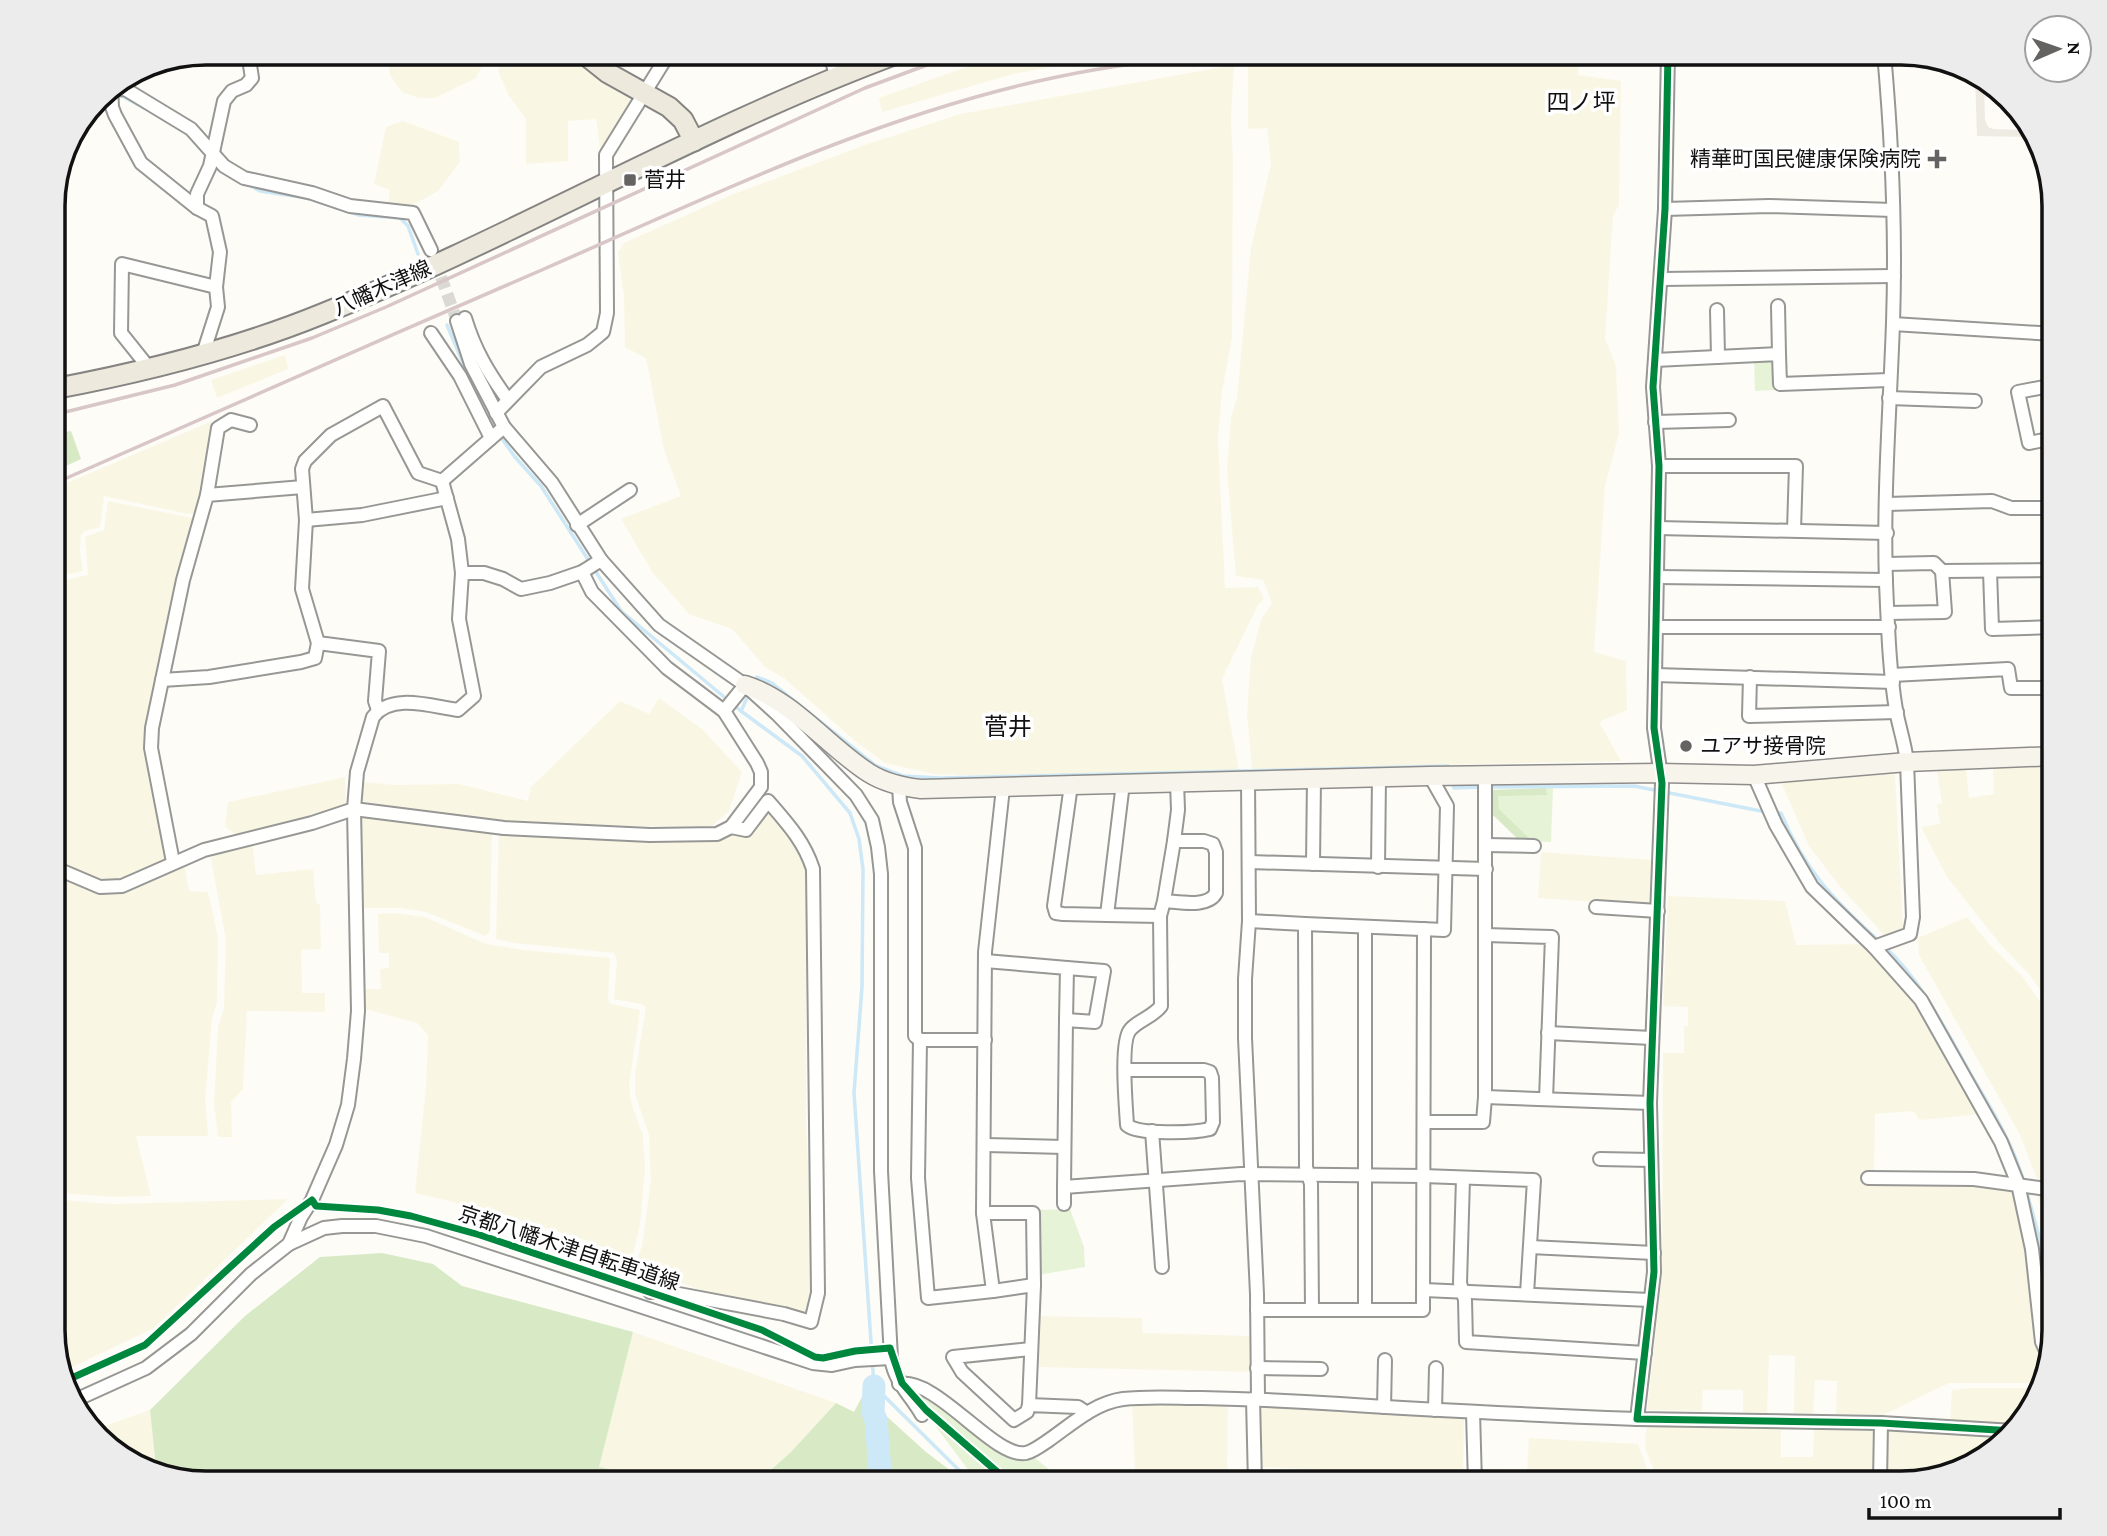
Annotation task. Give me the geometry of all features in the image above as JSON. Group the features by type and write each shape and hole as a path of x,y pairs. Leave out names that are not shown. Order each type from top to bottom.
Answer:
{"main road":[{"path":"598,65 607,73 669,107 683,120 694,141"},
{"name":"八幡木津線","path":"65,386 203,354 269,334 342,306 533,220 694,141 865,65"}],"street":[{"path":"197,208 197,194 210,166 224,101 232,91 246,85 252,78 250,65"},
{"path":"496,413 541,367 587,345 603,332 607,313 604,184 606,155 661,65"},
{"path":"833,65 836,76"},
{"path":"1637,1419 1654,1253 1650,1103 1662,783 1654,728 1659,466 1653,387 1662,279 1668,65"},
{"path":"1874,947 1910,934 1912,925 1907,762 1892,678 1886,580 1889,380 1894,276 1890,126 1885,65"},
{"path":"122,92 191,129 224,166 244,178 312,193 350,206 413,213 431,250"},
{"path":"114,99 112,107 115,115 141,163 197,208 212,216 220,252 216,287 218,307 203,354"},
{"path":"1665,209 1769,206 1893,210"},
{"path":"149,368 121,333 122,264 216,287"},
{"path":"1662,279 1894,276"},
{"path":"1778,306 1780,384 1889,380"},
{"path":"1717,310 1718,356"},
{"path":"497,432 496,413 471,364 461,320 483,366 508,400"},
{"path":"1893,324 2042,333"},
{"path":"431,333 497,432 552,483 598,561 659,625 777,715 856,795 872,820 881,874 881,1171 889,1358 899,1384 922,1415"},
{"path":"1655,360 1779,354"},
{"path":"2042,387 2018,392 2029,443 2042,440"},
{"path":"1889,398 1975,401"},
{"path":"162,680 209,677 315,658 318,643 302,589 306,520 302,469 304,461 331,435 383,406 418,473 442,481"},
{"path":"173,862 151,748 152,728 183,580 206,495 218,428 231,420 250,425"},
{"path":"1655,422 1729,420"},
{"path":"442,481 497,432"},
{"path":"1659,466 1796,466 1794,530"},
{"path":"289,1244 336,1145 348,1104 358,1011 354,809 357,772 373,717 378,710 397,703 458,710 474,696 459,619 462,573 458,539 442,481"},
{"path":"206,495 303,487"},
{"path":"577,525 630,490"},
{"path":"306,520 362,515 447,498"},
{"path":"1887,504 1992,501 2011,508 2042,508"},
{"path":"1658,527 1887,533"},
{"path":"462,573 493,576 521,589 583,572 598,561"},
{"path":"1886,564 1934,563 1942,571 1944,612 1888,613"},
{"path":"1942,571 2042,570"},
{"path":"1990,571 1992,629 2042,627"},
{"path":"65,872 100,887 112,888 134,882 204,850 312,823 354,809 505,828 579,832 717,834 731,827 761,787 761,772 726,708 667,668 592,592 583,572"},
{"path":"1658,577 1886,580"},
{"path":"1657,627 1889,627"},
{"path":"318,643 379,651 375,701 378,710"},
{"path":"1655,675 1892,678 2008,669 2011,688 2042,688"},
{"path":"1750,677 1749,716 1897,712"},
{"path":"726,708 741,689"},
{"path":"741,689 773,698 870,774 899,786 921,789 1248,779 1659,772 1754,775 1907,762 2042,756"},
{"path":"1754,775 1776,825 1812,887 1874,947 1922,1000 2001,1142 2018,1184 2032,1248 2042,1341"},
{"path":"1249,920 1444,930 1447,806 1430,776"},
{"path":"1378,867 1379,777"},
{"path":"1424,1122 1483,1122 1485,777"},
{"path":"1313,864 1314,778"},
{"path":"1248,779 1250,862 1245,1038 1257,1310 1255,1471"},
{"path":"1125,1070 1209,1072 1212,1078 1213,1122 1210,1129 1152,1131 1132,1130 1127,1125 1125,1070 1127,1034 1132,1027 1156,1013 1161,1006 1160,916 1178,810 1177,782"},
{"path":"1107,915 1123,783"},
{"path":"1071,785 1054,906 1056,913 1160,916"},
{"path":"899,786 900,802 915,848 915,1036 920,1040 985,1040"},
{"path":"993,1291 983,1213 985,961 1003,788"},
{"path":"650,1292 687,1295 811,1322 818,1293 813,869 799,836 768,801 746,830 731,827"},
{"path":"1164,901 1205,902 1213,899 1216,893 1216,852 1213,845 1204,841 1174,841"},
{"path":"1486,845 1534,846"},
{"path":"1250,862 1486,869"},
{"path":"1596,907 1658,911"},
{"path":"1305,924 1306,1167 1311,1184 1312,1310"},
{"path":"1365,928 1365,1310"},
{"path":"1257,1310 1423,1310 1424,929"},
{"path":"1486,935 1552,937 1546,1099"},
{"path":"985,961 1104,971 1095,1021 1066,1020"},
{"path":"1064,1204 1067,968"},
{"path":"1548,1033 1652,1038"},
{"path":"920,1040 918,1178 928,1298 1034,1285"},
{"path":"1485,1097 1650,1103"},
{"path":"1152,1131 1161,1267"},
{"path":"985,1145 1064,1147"},
{"path":"1600,1159 1651,1160"},
{"path":"1065,1187 1251,1175 1534,1180 1527,1294"},
{"path":"1463,1178 1460,1283 1463,1291 1466,1342 1645,1353"},
{"path":"1868,1178 1974,1179 2042,1188"},
{"path":"983,1213 1033,1213 1034,1285 1029,1405 1027,1412 1014,1420 962,1372 953,1357 1031,1349"},
{"path":"82,1397 146,1368 191,1334 251,1274 289,1244 324,1227 376,1226 439,1240 813,1363 832,1365 889,1358"},
{"path":"1530,1247 1654,1253"},
{"path":"1424,1290 1650,1300"},
{"path":"1384,1407 1385,1360"},
{"path":"1257,1367 1321,1369"},
{"path":"1435,1410 1436,1368"},
{"path":"899,1384 914,1383 927,1390 988,1436 1013,1451 1026,1453 1042,1445 1097,1406 1127,1399 1256,1399 1637,1419 1881,1423 2000,1430"},
{"path":"1029,1405 1078,1407 1087,1413"},
{"path":"1474,1412 1475,1471"},
{"path":"1880,1471 1881,1423"}],"shaded area":[{"path":"389,65 482,65 476,78 435,98 419,98 402,92 390,75"},
{"path":"500,65 586,65 632,95 633,105 601,155 596,119 568,121 568,161 526,164 526,119 509,96 498,71"},
{"path":"972,65 1061,65 1013,74 882,112 879,98"},
{"path":"1234,65 1231,118 1232,338 1222,391 1218,439 1225,588 1258,587 1264,599 1258,605 1222,679 1239,770 1030,777 935,774 885,763 854,740 784,678 765,667 732,629 689,614 653,573 621,519 681,496 664,450 646,358 625,347 624,296 618,253 624,243 731,195 865,145 960,114"},
{"path":"1579,65 1578,75 1621,81 1619,205 1613,216 1605,339 1616,366 1619,433 1605,486 1594,652 1626,661 1627,710 1599,722 1621,761 1252,769 1247,714 1251,657 1261,620 1272,603 1263,580 1236,576 1227,470 1231,417 1237,398 1251,248 1271,164 1267,128 1248,129 1248,66"},
{"path":"1975,86 1984,92 1985,120 1988,127 2021,130 2025,137 1977,136"},
{"path":"403,121 459,142 460,162 438,191 413,205 388,204 390,190 374,184 386,127"},
{"path":"285,355 288,369 217,398 211,380"},
{"path":"212,421 204,480 195,513 188,514 104,496 100,527 81,534 83,571 65,575 65,484"},
{"path":"108,501 193,518 149,719 165,853 163,861 129,877 101,881 65,867 65,580 88,575 85,537 104,530"},
{"path":"659,698 703,730 742,772 729,811 712,826 591,826 500,820 436,814 362,801 362,782 395,785 459,784 528,801 531,787 620,701 649,714"},
{"path":"2042,763 2042,993 1947,877 1921,827 1940,824 1937,804 1942,803 1937,771 1966,767 1969,798 1994,794 1993,765"},
{"path":"1895,774 1903,931 1887,938 1838,884 1809,846 1781,782"},
{"path":"345,777 346,804 308,818 238,836 225,826 228,802"},
{"path":"771,809 806,852 806,1121 815,1318 761,1302 732,1300 648,1273 634,1261 642,1246 651,1180 649,1135 635,1094 635,1075 646,1007 614,999 617,960 614,953 496,939 499,831 723,837 753,829"},
{"path":"361,816 492,831 490,931 485,936 426,912 401,908 364,908"},
{"path":"252,841 256,875 313,869 316,903 320,904 321,949 301,950 302,993 325,993 325,1012 247,1011 243,1089 231,1102 232,1137 218,1137 214,1104 218,1027 224,1008 226,940 211,859 224,848"},
{"path":"1541,852 1653,860 1654,906 1538,898"},
{"path":"184,863 189,891 208,892 218,938 217,1002 212,1018 205,1099 208,1136 136,1136 151,1196 110,1197 65,1193 65,879 92,891 111,893 142,886"},
{"path":"1668,896 1785,901 1796,945 1865,944 1903,982 1982,1114 1920,1120 1913,1111 1875,1114 1874,1174 1989,1182 2016,1191 2028,1238 2040,1354 2032,1383 1949,1383 1883,1415 1836,1414 1837,1381 1815,1380 1813,1414 1794,1413 1795,1356 1769,1355 1767,1413 1743,1412 1743,1390 1703,1390 1702,1411 1647,1410 1662,1274 1663,1053 1684,1053 1684,1026 1688,1026 1688,1007 1663,1006"},
{"path":"378,914 425,917 486,944 610,958 608,1000 611,1004 640,1010 629,1086 631,1102 643,1136 645,1169 640,1225 633,1254 622,1255 588,1241 495,1212 415,1193 426,1087 428,1035 417,1023 365,1009 365,989 381,989 380,969 389,968 389,953 379,953"},
{"path":"1967,917 1990,945 2023,977 2042,1005 2042,1184 2039,1184 2020,1135 1919,955 1918,938"},
{"path":"2036,1191 2042,1191 2042,1214"},
{"path":"288,1199 154,1328 70,1368 65,1340 65,1200 111,1204"},
{"path":"1038,1316 1142,1318 1143,1333 1252,1336 1253,1372 1037,1367"},
{"path":"633,1332 836,1403 770,1471 617,1471 598,1467"},
{"path":"2030,1388 2006,1424 1950,1422 1952,1390"},
{"path":"1132,1404 1228,1404 1227,1471 1135,1471"},
{"path":"1258,1404 1464,1416 1463,1471 1343,1471 1263,1467 1257,1457"},
{"path":"150,1410 155,1462 127,1448 103,1426"},
{"path":"1651,1424 1781,1426 1781,1457 1813,1457 1814,1427 1872,1428 1877,1432 1875,1471 1654,1471 1646,1451 1647,1428"},
{"path":"1889,1427 1999,1431 1980,1448 1955,1461 1920,1470 1883,1471 1885,1431"},
{"path":"1529,1438 1638,1444 1648,1471 1527,1471"},
{"path":"1477,1469 1527,1471 1477,1471"}],"green space":[{"path":"1768,359 1774,366 1775,390 1755,391 1754,360"},
{"path":"71,431 81,459 65,466 65,432"},
{"path":"1546,788 1547,795 1498,796 1499,809 1532,841 1520,841 1492,814 1492,790"},
{"path":"1553,788 1551,842 1520,841 1492,814 1492,790"},
{"path":"1070,1209 1084,1247 1085,1267 1038,1275 1038,1210"},
{"path":"382,1253 433,1264 462,1286 633,1332 599,1467 618,1471 205,1471 187,1470 155,1462 150,1410 245,1316 320,1257"},
{"path":"863,1395 951,1471 770,1471 836,1403 854,1412"},
{"path":"921,1395 1015,1458 1035,1458 1051,1471 969,1471 931,1420"}],"waterway":[{"path":"120,94 150,111"},
{"path":"247,184 260,191 307,198 359,215 400,218 408,226 418,254"},
{"path":"447,325 480,403"},
{"path":"488,419 515,457 541,486 621,611 741,711 802,756 850,813 859,839 863,869 862,987 854,1093 874,1386 960,1471"},
{"path":"757,677 772,683 876,766 903,776 940,778 1448,766 1449,770"},
{"path":"741,711 747,698"},
{"path":"1452,781 1454,788 1481,787"},
{"path":"1489,787 1634,786 1766,812"},
{"path":"1774,813 1781,813 1800,851 1822,883 1879,941"},
{"path":"1884,946 1910,974 1941,1021 2000,1125 2024,1182"},
{"path":"2026,1189 2040,1240 2042,1269"},
{"path":"874,1386 873,1413 876,1420 880,1471"}],"tunnel":[{"path":"435,260 457,321"}],"railway":[{"path":"65,412 175,385 312,338 386,307 865,88 927,65"},
{"path":"65,479 733,186 860,135 990,93 1057,77 1127,65"}],"cycle path":[{"path":"1668,65 1665,209 1653,387 1659,466 1654,728 1662,783 1650,1103 1654,1272 1637,1419 1881,1423 2000,1430"},
{"name":"京都八幡木津自転車道線","path":"73,1377 145,1345 274,1227 312,1200 316,1206 378,1210 480,1235 762,1330 815,1357 890,1348 902,1383 926,1410 996,1471"}],"place":[{"name":"精華町国民健康保険病院","path":"1937,159"},
{"name":"菅井","path":"630,180"},
{"name":"ユアサ接骨院","path":"1686,746"}],"district":[{"name":"四ノ坪","path":"1581,102"},
{"name":"菅井","path":"1008,727"}]}
